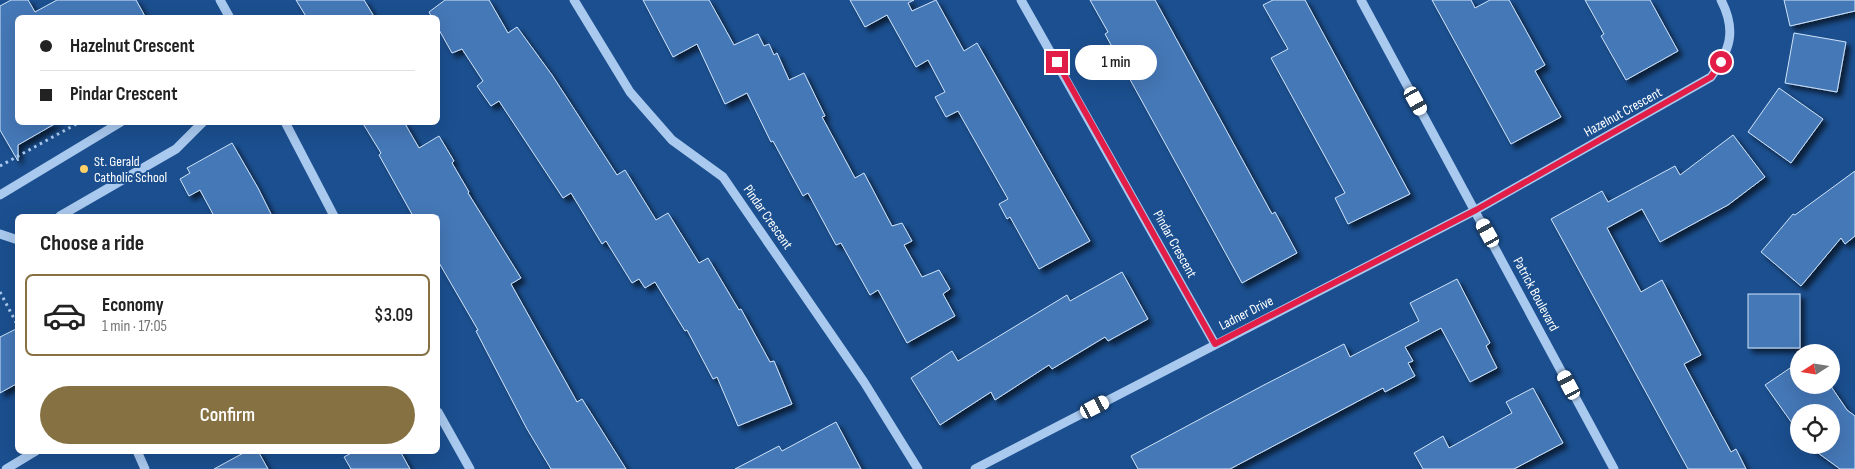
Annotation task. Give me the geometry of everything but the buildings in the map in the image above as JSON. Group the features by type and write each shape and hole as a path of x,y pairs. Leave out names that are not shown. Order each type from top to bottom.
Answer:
{"street":[{"path":"220,0 228,15"},
{"name":"Pindar Crescent","path":"574,0 630,92 672,140 703,161 728,185 864,382 918,469"},
{"name":"Pindar Crescent","path":"1021,0 1215,344"},
{"name":"Patrick Boulevard","path":"1361,0 1476,210 1614,469"},
{"name":"Hazelnut Crescent","path":"1476,210 1711,77 1728,48 1732,30 1721,0"},
{"path":"0,195 117,125"},
{"path":"63,214 176,149 199,125"},
{"path":"287,125 333,214"},
{"name":"Ladner Drive","path":"975,469 1476,210"},
{"path":"0,234 15,239"},
{"path":"440,416 470,469"},
{"path":"6,469 31,454"},
{"path":"138,454 145,469"}],"path":[{"path":"0,166 75,125"},
{"path":"0,292 15,320"}],"place":[{"name":"St. Gerald Catholic School","path":"84,169"}],"route":[{"path":"1057,62 1215,344 1506,194 1687,92 1711,77 1721,62"}]}
